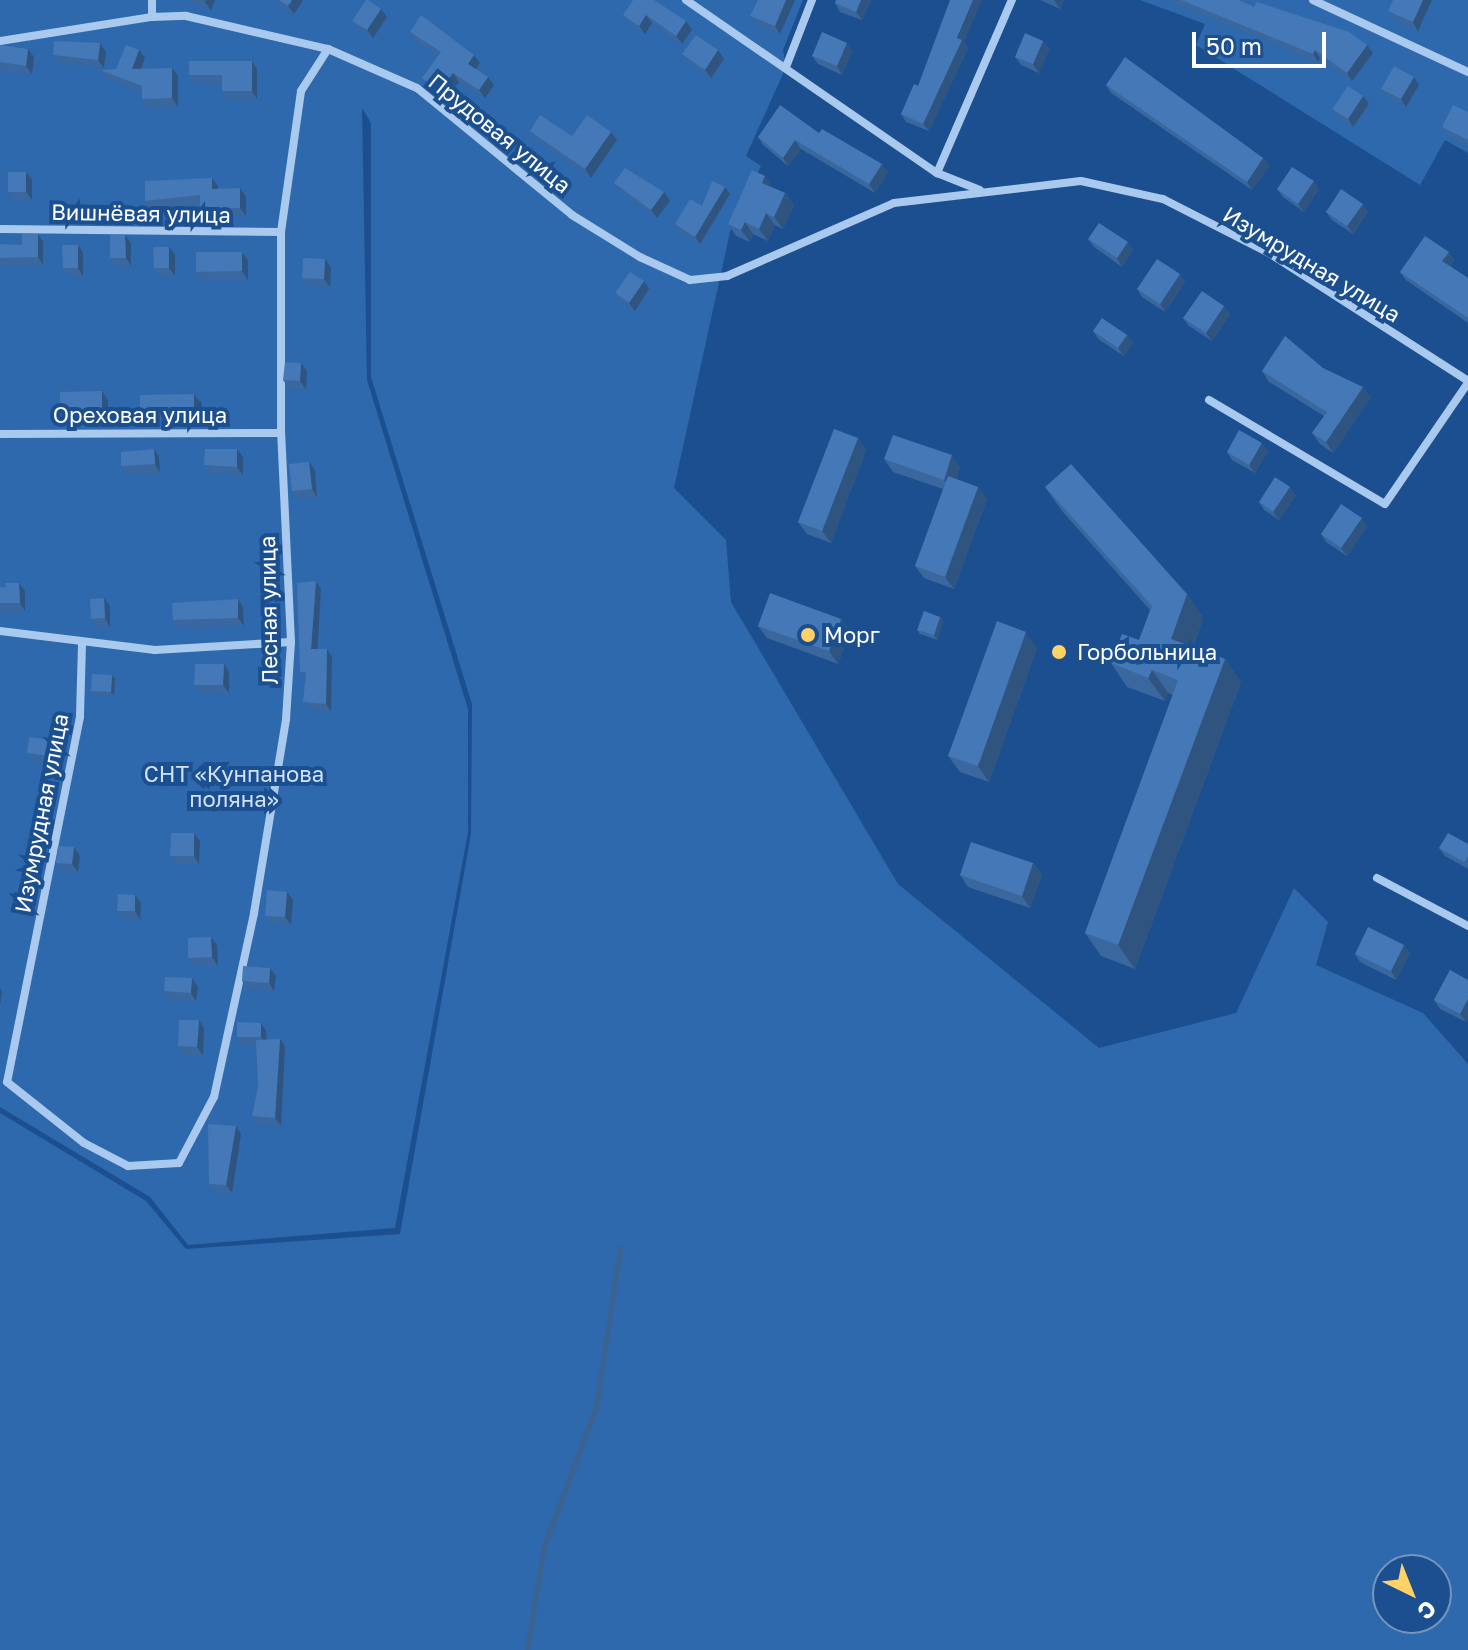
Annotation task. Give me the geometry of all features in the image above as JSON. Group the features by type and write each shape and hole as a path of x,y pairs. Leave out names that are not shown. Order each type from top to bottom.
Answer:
{"street":[{"path":"152,0 152,17"},
{"name":"Изумрудная улица","path":"686,0 937,173 981,191 1081,181 1163,199 1269,253 1468,382 1385,504 1209,400"},
{"path":"786,67 812,0"},
{"path":"937,173 1012,0"},
{"path":"1313,0 1468,72"},
{"name":"Прудовая улица","path":"0,41 152,17 186,16 328,49 417,88 572,215 640,257 690,280 727,276 894,203 981,191"},
{"name":"Лесная улица","path":"7,1082 84,1143 128,1166 179,1163 214,1097 251,927 286,719 291,642 281,433 281,232 301,91 328,49"},
{"name":"Вишнёвая улица","path":"0,229 281,232"},
{"name":"Ореховая улица","path":"0,434 281,433"},
{"path":"0,631 82,644 155,650 291,642"},
{"name":"Изумрудная улица","path":"7,1082 80,717 82,644"},
{"path":"1377,878 1468,926"}],"green space":[{"name":"СНТ «Кунпанова поляна»","path":"0,0 803,0 783,50 786,67 746,156 761,166 730,232 674,488 726,540 731,602 898,884 1099,1048 1236,1013 1294,888 1328,922 1316,965 1423,1013 1468,1064 1468,1650 0,1650 0,1113 146,1201 186,1249 400,1234 471,834 472,704 371,377 371,123 362,108 367,380 468,709 468,832 395,1228 188,1245 150,1197 0,1107"},
{"path":"1140,0 1468,0 1468,153 1445,140 1420,185 1196,45 1205,24"}],"building":[{"path":"366,0 381,9 367,30 352,21"},
{"path":"633,0 654,0 686,21 676,36 646,15 639,26 623,15"},
{"path":"758,0 786,0 775,26 750,16"},
{"path":"836,0 861,0 856,12 835,3"},
{"path":"950,0 973,0 957,38 962,40 923,124 901,114 914,84 918,86"},
{"path":"1181,0 1239,0 1254,7 1257,2 1349,32 1367,45 1347,73 1315,50 1313,54"},
{"path":"1393,0 1423,0 1413,22 1388,11"},
{"path":"421,15 474,55 468,64 488,77 479,90 453,73 440,91 422,78 441,52 410,32"},
{"path":"822,32 847,43 837,66 812,56"},
{"path":"1025,33 1043,41 1033,64 1015,57"},
{"path":"696,35 718,50 705,70 682,54"},
{"path":"54,41 100,43 98,60 53,55"},
{"path":"0,45 28,49 26,66 0,62"},
{"path":"126,45 139,50 132,69 172,68 172,98 142,99 142,86 100,70 116,69"},
{"path":"1125,57 1263,158 1247,182 1106,85"},
{"path":"189,61 252,61 252,91 222,91 222,75 189,75"},
{"path":"1394,66 1414,77 1401,99 1381,89"},
{"path":"1348,86 1363,96 1348,119 1332,109"},
{"path":"780,105 819,133 822,129 882,164 869,184 795,140 783,158 758,137"},
{"path":"1453,105 1468,112 1468,140 1442,127"},
{"path":"540,115 572,136 587,115 611,132 585,169 530,131"},
{"path":"1292,167 1314,181 1298,204 1277,189"},
{"path":"625,168 664,192 651,210 614,183"},
{"path":"752,170 765,176 762,183 785,193 774,217 766,213 759,229 745,222 741,230 728,224"},
{"path":"8,172 26,172 26,192 8,192"},
{"path":"212,178 212,189 240,188 240,208 200,209 200,195 145,201 145,181"},
{"path":"712,181 725,187 695,237 675,224 690,199 702,206"},
{"path":"1341,189 1363,204 1347,226 1326,212"},
{"path":"1099,223 1128,242 1117,258 1088,239"},
{"path":"22,234 38,234 38,257 0,258 0,244 22,245"},
{"path":"110,235 125,235 126,258 110,258"},
{"path":"1425,236 1449,252 1442,261 1468,278 1468,318 1400,272"},
{"path":"62,245 78,245 78,268 63,268"},
{"path":"153,247 169,247 169,268 154,268"},
{"path":"196,252 242,252 242,271 196,272"},
{"path":"303,258 325,259 324,279 302,278"},
{"path":"1157,259 1180,274 1160,304 1137,289"},
{"path":"630,272 644,281 629,303 615,293"},
{"path":"1202,291 1224,306 1206,333 1183,318"},
{"path":"1102,318 1127,335 1118,348 1093,331"},
{"path":"1285,336 1323,368 1363,387 1326,442 1312,433 1327,412 1262,371"},
{"path":"285,362 301,363 300,381 283,380"},
{"path":"102,391 102,411 60,411 60,392"},
{"path":"194,394 194,413 140,414 140,395"},
{"path":"834,429 858,438 822,531 798,522"},
{"path":"1239,430 1262,443 1249,465 1227,452"},
{"path":"893,435 952,455 944,480 884,459"},
{"path":"154,449 155,464 121,466 121,452"},
{"path":"205,449 237,449 237,467 204,465"},
{"path":"309,462 312,489 292,491 289,464"},
{"path":"1071,464 1187,594 1171,639 1225,659 1118,945 1085,933 1178,680 1152,670 1148,678 1111,663 1122,634 1139,640 1152,606 1045,487"},
{"path":"948,476 978,487 945,577 915,566"},
{"path":"1275,477 1290,487 1273,512 1259,502"},
{"path":"1341,504 1362,518 1341,548 1321,534"},
{"path":"316,581 311,649 327,649 326,704 303,702 306,672 300,672 297,583"},
{"path":"5,583 19,583 20,603 0,603 0,587 6,588"},
{"name":"Морг","path":"770,593 841,619 829,651 758,626"},
{"path":"104,598 105,618 91,619 90,599"},
{"path":"238,599 238,618 173,620 172,603"},
{"path":"924,611 940,617 934,635 917,630"},
{"path":"997,621 1026,632 978,766 948,756"},
{"path":"195,664 224,664 223,685 194,685"},
{"path":"92,674 112,675 111,692 91,691"},
{"path":"29,737 52,740 50,756 27,753"},
{"path":"171,833 194,833 194,856 170,856"},
{"path":"1448,833 1468,844 1468,856 1464,862 1439,848"},
{"path":"971,842 1033,863 1022,896 960,875"},
{"path":"58,846 74,847 72,864 56,863"},
{"path":"267,890 287,892 285,917 265,916"},
{"path":"118,894 135,895 135,911 117,911"},
{"path":"1368,927 1404,945 1391,971 1355,954"},
{"path":"211,937 212,957 188,958 188,938"},
{"path":"243,966 270,968 269,983 242,981"},
{"path":"1450,970 1468,980 1468,999 1460,1014 1434,1000"},
{"path":"165,977 192,978 191,993 164,991"},
{"path":"179,1020 199,1020 197,1047 178,1046"},
{"path":"237,1022 261,1023 261,1037 237,1037"},
{"path":"280,1039 275,1118 252,1116 258,1086 256,1040"},
{"path":"208,1124 236,1126 226,1185 209,1184"}],"waterway":[{"path":"527,1650 544,1546 596,1407 620,1248"}],"place":[{"name":"Морг","path":"808,635"},
{"name":"Горбольница","path":"1059,652"}]}
